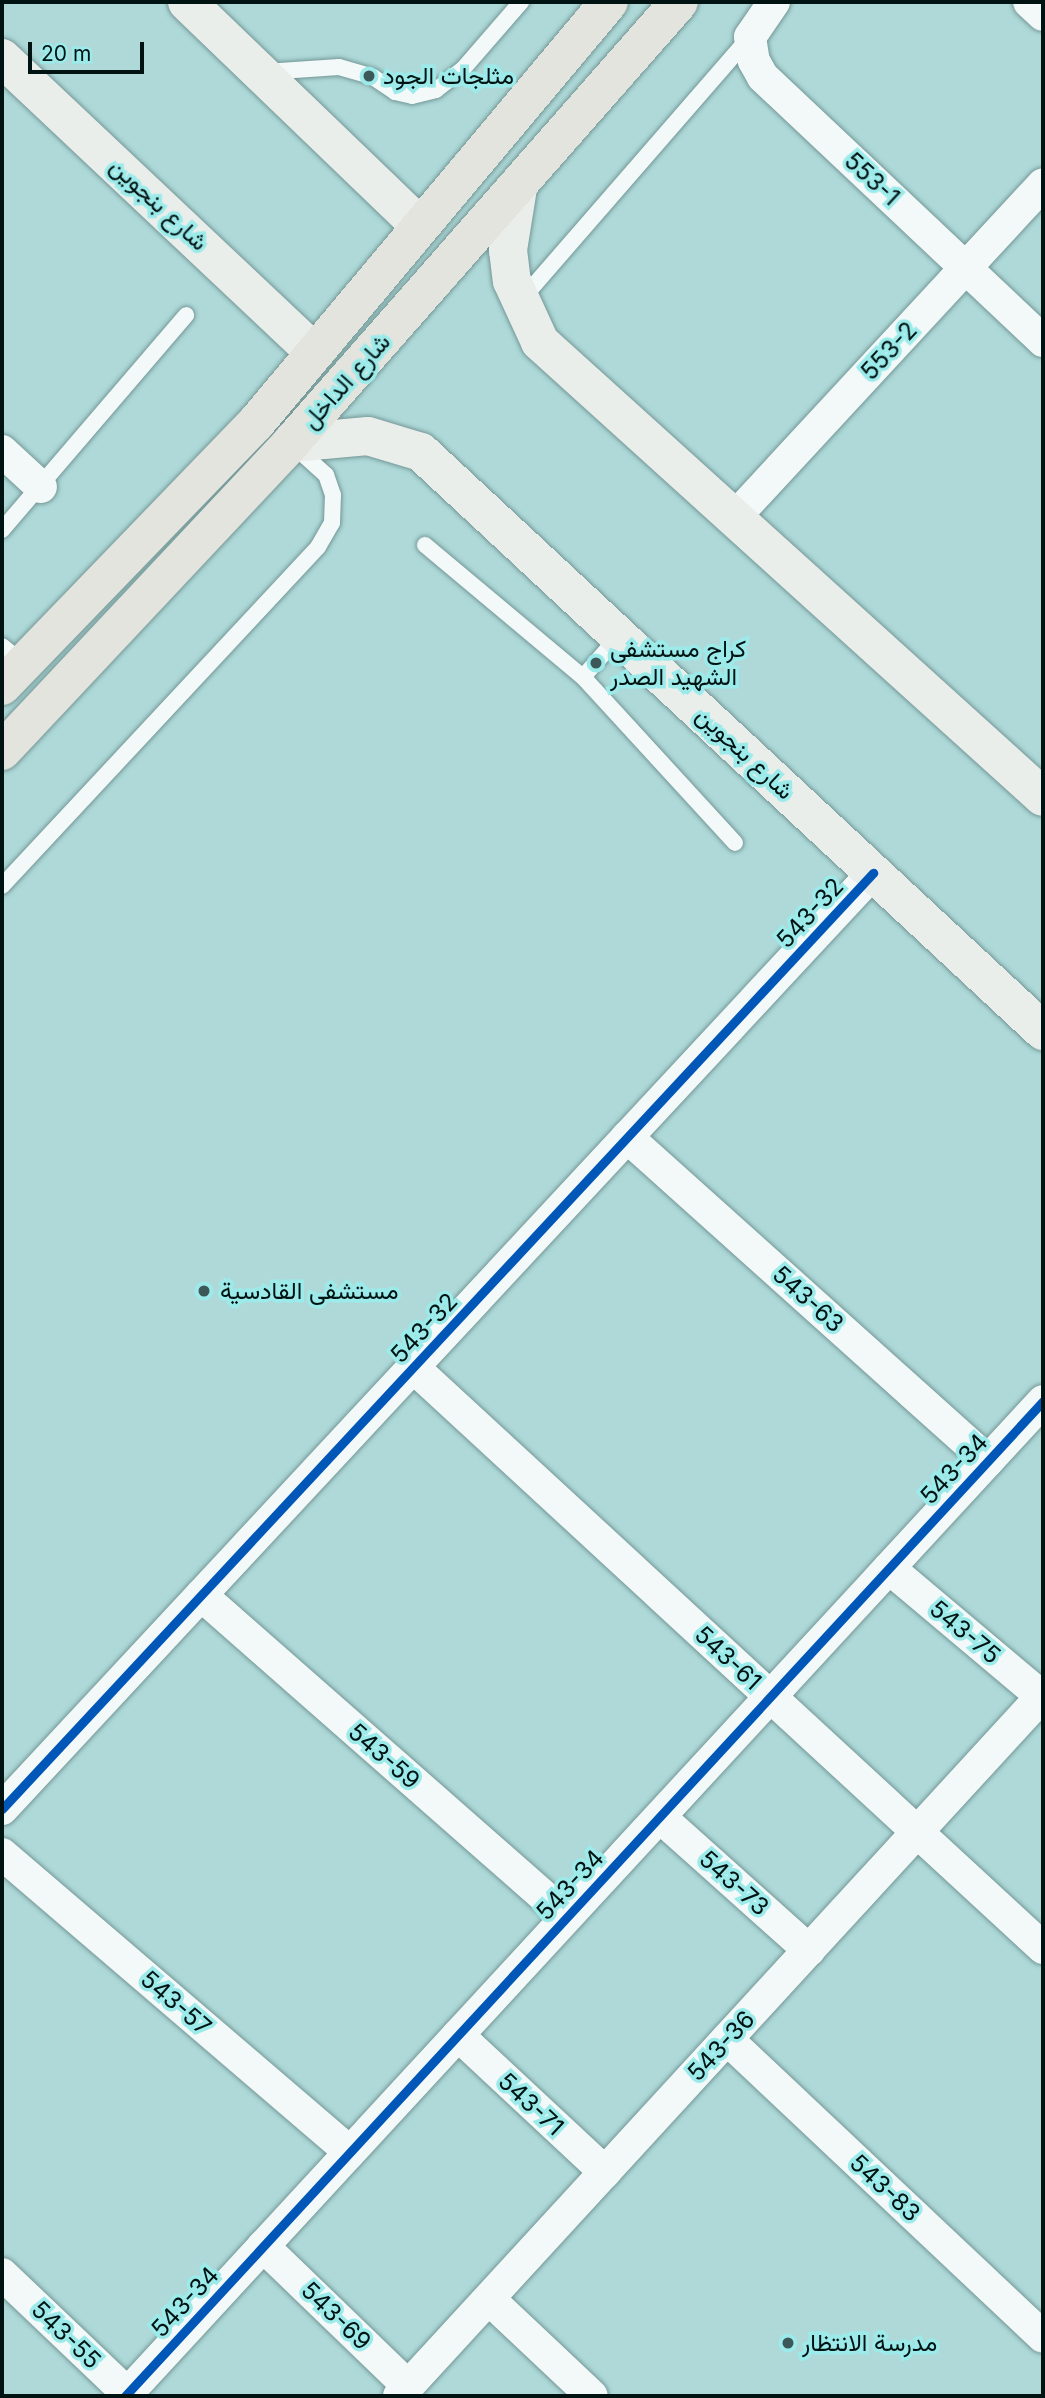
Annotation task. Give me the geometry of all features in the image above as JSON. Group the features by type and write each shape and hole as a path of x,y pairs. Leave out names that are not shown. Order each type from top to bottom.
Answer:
{"main road":[{"name":"شارع الداخل","path":"9,665 256,423 419,225 609,2"},
{"name":"شارع الداخل","path":"2,751 291,443 679,2"}],"street":[{"path":"187,2 419,225"},
{"path":"750,37 774,2"},
{"path":"1029,2 1043,15"},
{"name":"553-1","path":"750,37 754,61 763,77 1043,341"},
{"name":"شارع بنجوين","path":"2,58 314,352"},
{"name":"553-2","path":"734,519 1043,184"},
{"path":"518,188 508,250 519,303 540,342 1043,797"},
{"name":"شارع بنجوين","path":"291,443 368,436 421,452 1043,1031"},
{"path":"2,451 41,487"},
{"name":"543-32","path":"2,1809 873,873"},
{"name":"543-63","path":"628,1137 988,1461"},
{"name":"543-61","path":"413,1367 1043,1948"},
{"name":"543-34","path":"127,2395 1043,1401"},
{"name":"543-75","path":"889,1568 1042,1696"},
{"name":"543-59","path":"201,1595 567,1916"},
{"name":"543-36","path":"404,2391 1042,1696"},
{"name":"543-73","path":"660,1817 809,1950"},
{"name":"543-57","path":"2,1854 350,2152"},
{"name":"543-71","path":"457,2035 605,2172"},
{"name":"543-83","path":"727,2039 1043,2337"},
{"name":"543-69","path":"263,2246 404,2391"},
{"name":"543-55","path":"2,2274 127,2395"},
{"path":"489,2299 592,2396"}],"lane":[{"path":"262,72 339,67 373,77 395,92 412,96 436,90 463,69 522,2"},
{"path":"519,303 750,37"},
{"path":"2,530 186,315"},
{"path":"2,886 318,547 332,523 333,495 326,475 291,443"},
{"path":"425,545 583,677 735,843"},
{"path":"583,677 619,636"}],"cycle path":[{"path":"2,1809 873,873"},
{"path":"125,2396 1043,1401"}],"place":[{"name":"مثلجات الجود","path":"369,76"},
{"name":"كراج مستشفى الشهيد الصدر","path":"596,663"},
{"name":"مستشفى القادسية","path":"204,1291"},
{"name":"مدرسة الانتظار","path":"788,2343"}]}
